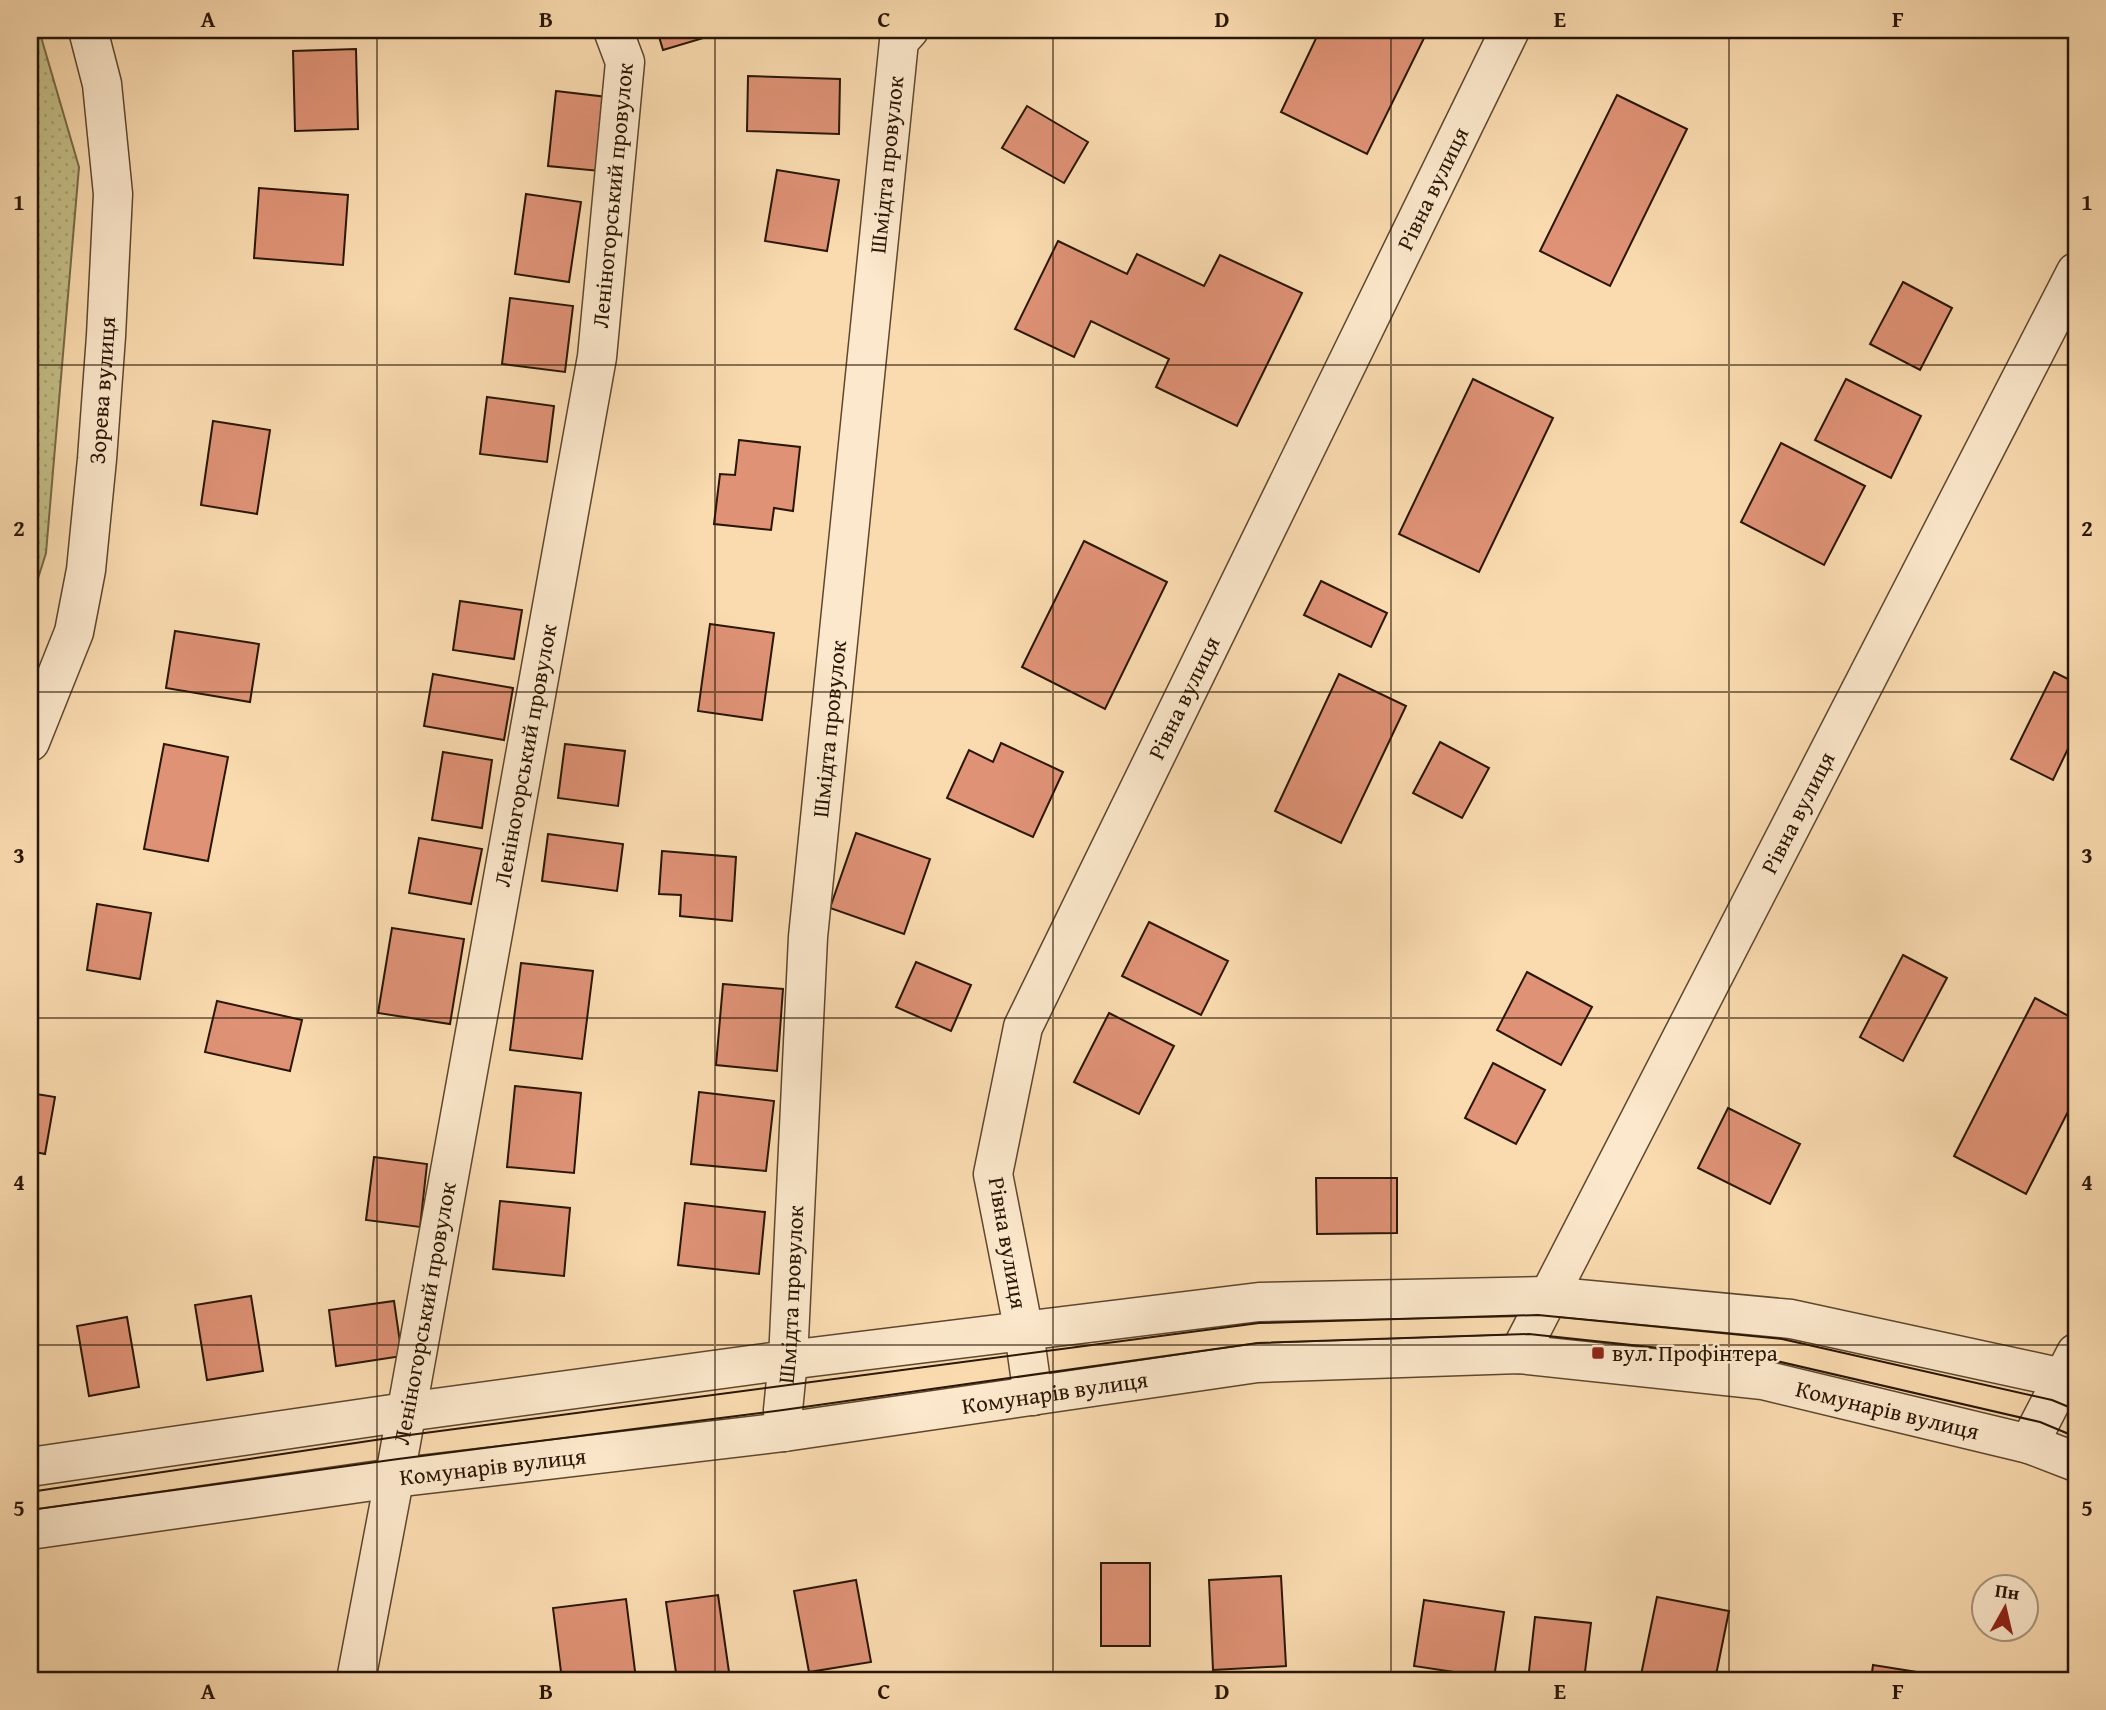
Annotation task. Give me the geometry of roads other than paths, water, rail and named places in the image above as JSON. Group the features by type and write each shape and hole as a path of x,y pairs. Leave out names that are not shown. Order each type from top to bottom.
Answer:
{"street":[{"name":"Зорева вулиця","path":"30,741 74,632 86,570 99,432 113,194 103,84 88,30"},
{"name":"Леніногорський провулок","path":"356,1680 597,357 625,62 613,30"},
{"name":"Шмідта провулок","path":"784,1432 808,937 899,41 909,30"},
{"name":"Рівна вулиця","path":"1034,1396 993,1174 1023,1027 1510,30"},
{"name":"Рівна вулиця","path":"1519,1354 2076,272"},
{"path":"30,1467 788,1360 1259,1302 1547,1296 1791,1319 2072,1372 2029,1444"},
{"name":"Комунарів вулиця","path":"30,1530 394,1478 784,1432 1257,1363 1519,1354 1763,1380 2029,1444 2076,1462"}],"tram line":[{"path":"30,1492 402,1436 1259,1323 1538,1315 1782,1339 2052,1400 2076,1410"},
{"path":"30,1510 398,1459 783,1410 1258,1343 1529,1334 1772,1360 2040,1422 2076,1437"}],"place":[{"name":"вул. Профінтера","path":"1598,1353"}]}
